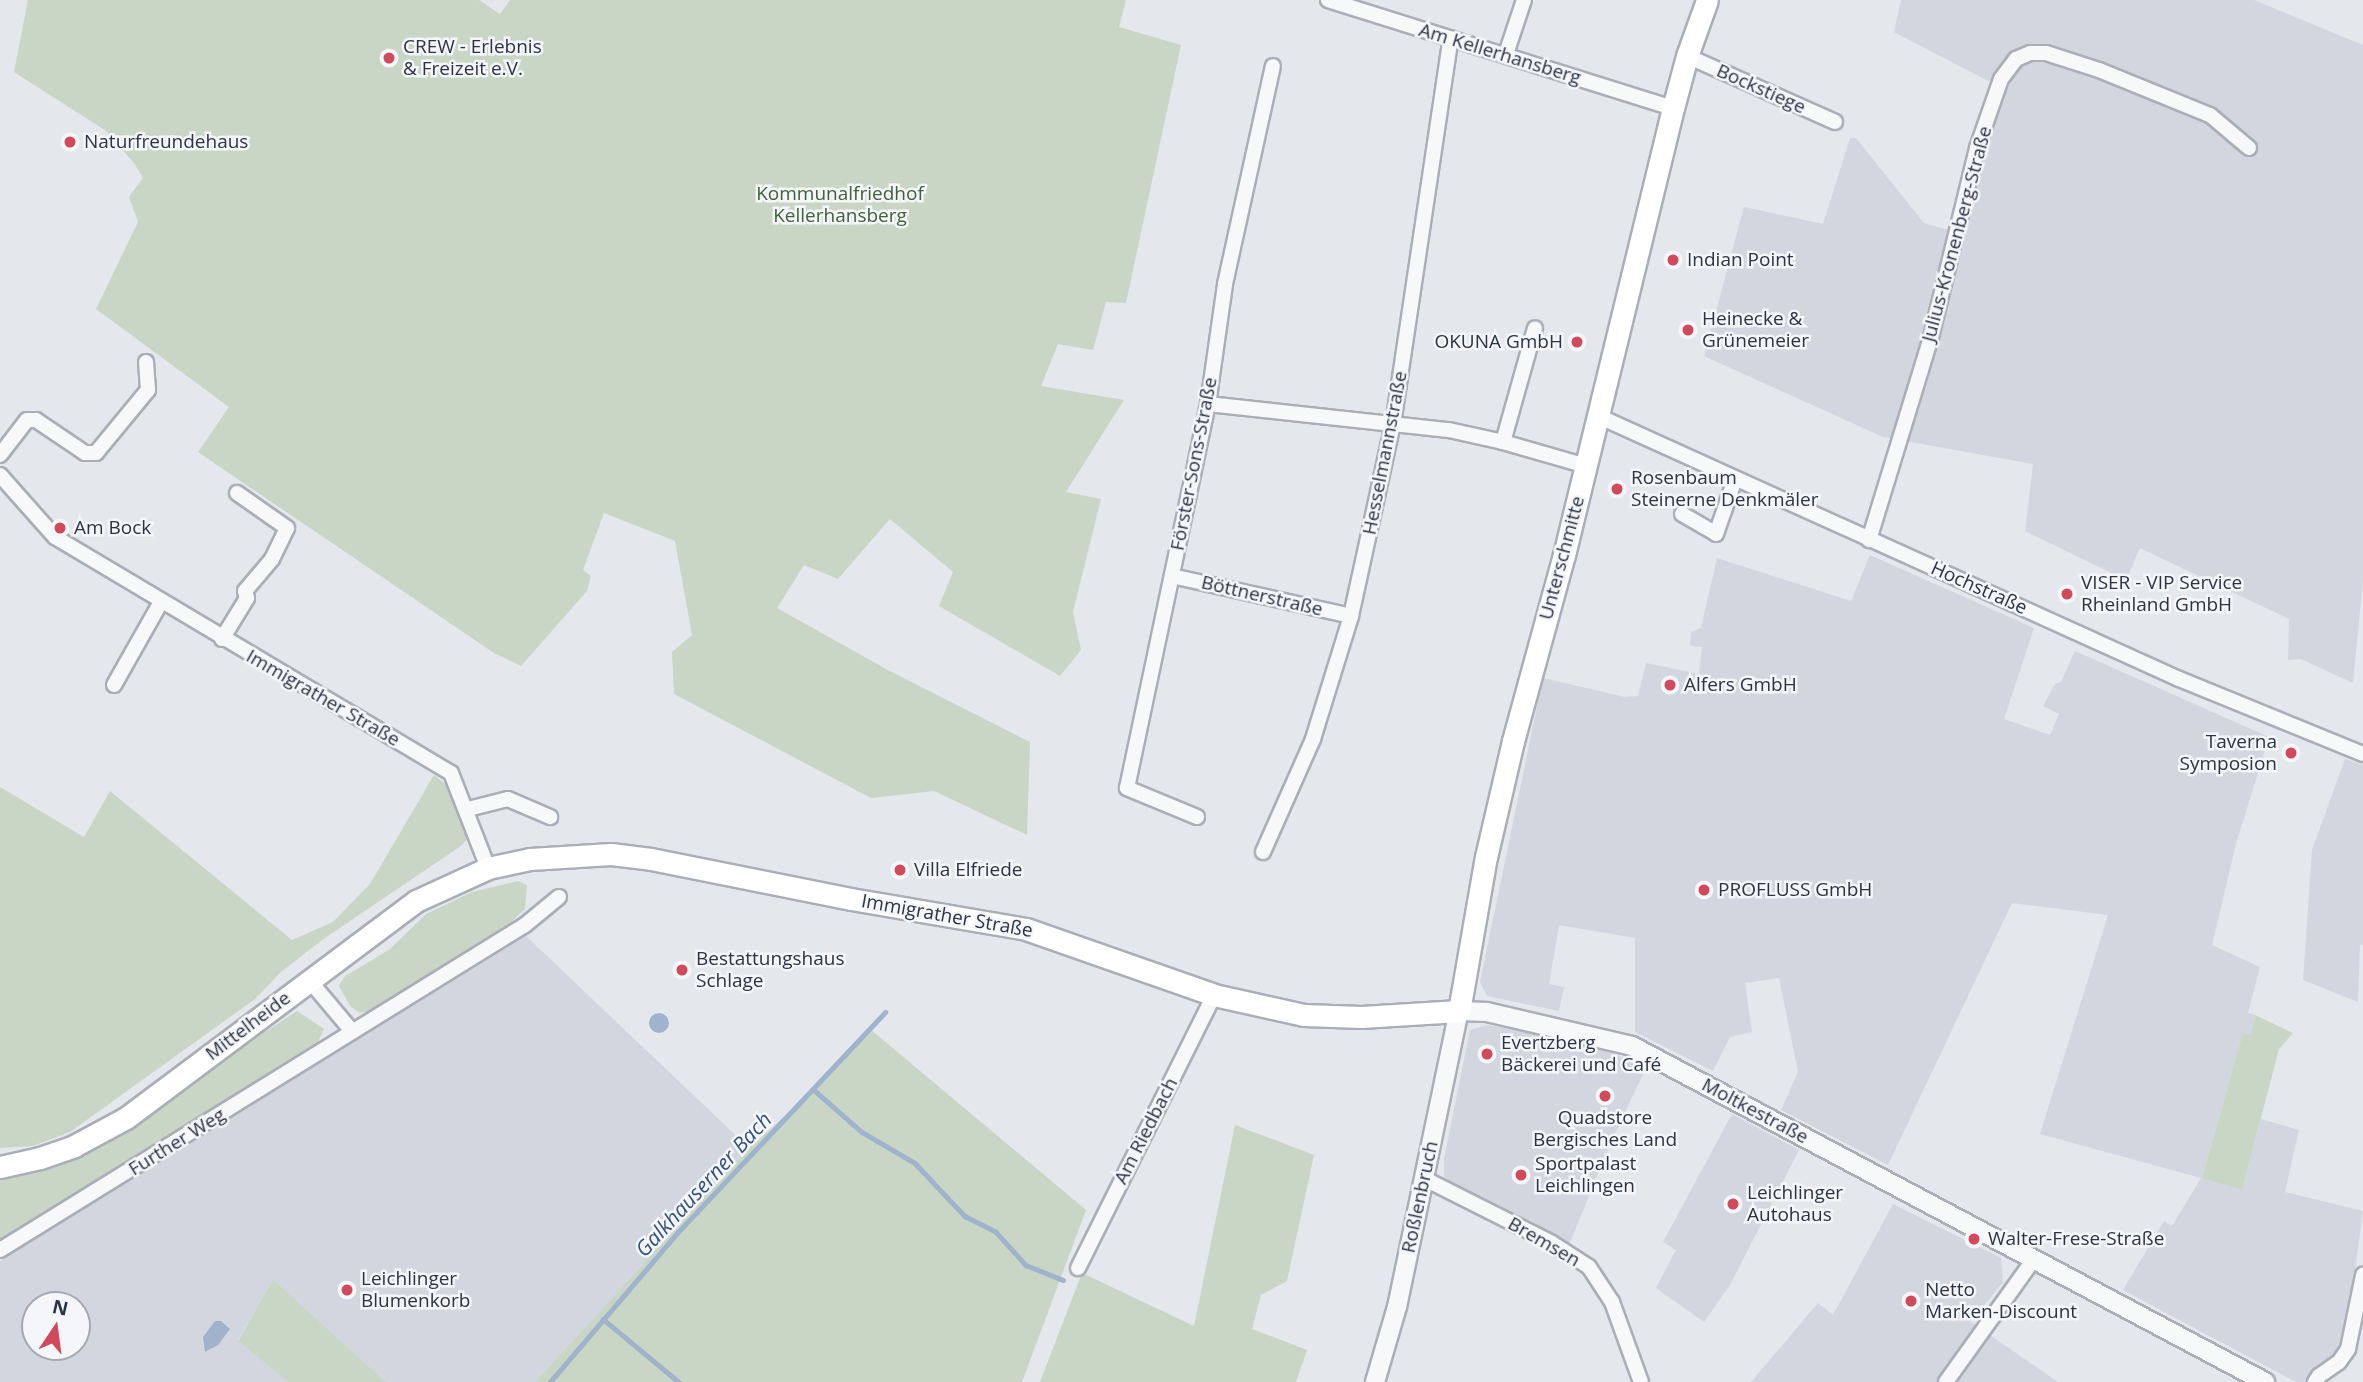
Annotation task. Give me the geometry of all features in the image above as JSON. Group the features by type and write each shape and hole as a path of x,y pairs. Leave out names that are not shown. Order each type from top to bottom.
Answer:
{"main road":[{"path":"1673,108 1686,56 1707,0"},
{"name":"Unterschmitte","path":"1459,1011 1497,804 1586,466 1673,108"},
{"name":"Immigrather Straße","path":"488,867 573,855 611,854 651,859 852,899 1026,929 1214,995 1304,1014 1361,1017 1459,1011"},
{"name":"Mittelheide","path":"0,1167 40,1158 74,1146 126,1118 416,901 488,867"}],"street":[{"name":"Am Kellerhansberg","path":"1328,0 1673,108"},
{"path":"1506,54 1524,0"},
{"name":"Hesselmannstraße","path":"1263,852 1313,739 1352,616 1393,424 1451,38"},
{"name":"Julius-Kronenberg-Straße","path":"1869,540 1931,337 1977,148 2001,79 2016,58 2030,53 2046,52 2099,69 2210,115 2249,148"},
{"name":"Bockstiege","path":"1686,56 1835,122"},
{"name":"Förster-Sons-Straße","path":"1197,817 1127,788 1208,404 1218,320 1273,66"},
{"path":"1503,442 1535,328"},
{"path":"0,455 27,420 36,420 85,453 96,453 148,390 146,362"},
{"path":"1208,404 1449,430 1503,442 1586,466"},
{"name":"Hochstraße","path":"1598,416 2179,678 2363,754"},
{"name":"Immigrather Straße","path":"0,475 55,537 222,639 451,773 468,809 488,867"},
{"path":"1682,514 1716,534 1735,479"},
{"path":"222,639 247,598 245,591 272,559 286,528 237,493"},
{"name":"Böttnerstraße","path":"1172,576 1352,616"},
{"path":"114,685 161,602"},
{"path":"468,809 509,799 550,817"},
{"name":"Further Weg","path":"0,1250 525,925 559,897"},
{"path":"309,980 352,1031"},
{"name":"Am Riedbach","path":"1078,1268 1214,995"},
{"name":"Roßlenbruch","path":"1375,1382 1397,1307 1459,1011"},
{"name":"Moltkestraße","path":"1459,1011 1499,1014 1632,1046 2265,1382"},
{"name":"Bremsen","path":"1423,1178 1529,1231 1588,1267 1612,1302 1641,1382"},
{"path":"1946,1382 2034,1259"},
{"path":"2315,1382 2319,1376 2339,1363 2348,1349 2363,1275"}],"shaded area":[{"path":"1901,0 2254,0 2363,45 2363,580 2353,683 2301,659 2288,660 2289,619 2140,548 2126,580 2025,531 2033,464 1883,437 1704,356 1744,207 1823,224 1850,138 1856,138 1924,223 1962,234 1980,162 1999,107 2017,70 1988,81 1894,32"},
{"path":"1870,555 2034,628 2004,719 2050,735 2059,714 2043,706 2055,684 2061,682 2075,651 2269,737 2236,844 2212,945 2260,967 2248,1013 2255,1015 2251,1035 2243,1034 2202,1178 2242,1189 2261,1119 2299,1130 2285,1192 2363,1211 2347,1329 2340,1353 2317,1368 2306,1382 2296,1382 2123,1290 2164,1221 2172,1226 2201,1178 2040,1134 2108,915 2012,903 1888,1165 1781,1110 1798,1072 1779,978 1745,983 1752,1032 1730,1037 1713,1071 1635,1032 1635,938 1559,925 1549,984 1564,987 1559,1011 1487,996 1480,982 1543,678 1625,697 1638,696 1646,663 1699,674 1702,647 1690,646 1691,632 1701,628 1717,558 1851,601"},
{"path":"2345,759 2363,765 2363,945 2360,945 2358,1002 2303,980 2312,850"},
{"path":"526,936 749,1148 535,1382 386,1382 273,1281 238,1340 288,1382 0,1382 0,1261"},
{"path":"1488,1025 1573,1041 1613,1053 1646,1068 1611,1142 1569,1245 1444,1182 1444,1159 1470,1030"},
{"path":"1732,1114 1799,1150 1730,1285 1704,1322 1656,1288 1676,1250 1663,1242"},
{"path":"1893,1204 2001,1258 2003,1282 1971,1322 2058,1382 1751,1382 1818,1303 1833,1315"}],"green space":[{"name":"Kommunalfriedhof Kellerhansberg","path":"28,0 479,0 500,14 510,0 1126,0 1119,27 1181,45 1126,303 1106,302 1093,350 1058,344 1041,386 1124,400 1066,492 1101,499 1073,612 1081,650 1060,676 939,606 953,572 890,519 838,579 804,565 777,608 886,669 1030,742 1027,835 934,791 871,798 674,694 672,652 692,635 675,541 604,513 583,570 591,576 587,591 521,666 494,653 198,452 229,407 96,309 138,222 129,197 143,178 134,163 106,131 14,72"},
{"path":"434,775 449,787 467,839 461,846 322,940 281,972 255,999 70,1132 33,1146 0,1148 0,787 84,837 110,791 292,940 333,922 370,884"},
{"path":"518,881 527,885 525,909 510,923 369,1011 360,1013 350,1006 339,986 344,977 390,949 426,914 472,892"},
{"path":"297,1011 324,1029 318,1042 0,1242 0,1179 50,1167 83,1152"},
{"path":"2255,1015 2293,1033 2279,1049 2242,1190 2202,1178 2243,1033 2251,1035"},
{"path":"870,1029 1086,1210 1022,1382 535,1382 749,1148 814,1090"},
{"path":"1235,1125 1314,1155 1287,1281 1261,1295 1252,1329 1307,1350 1296,1382 1040,1382 1082,1273 1194,1326"},
{"path":"273,1280 386,1382 288,1382 238,1341"}],"water":[{"path":"659,1013 666,1016 669,1023 666,1030 659,1033 652,1030 649,1023 652,1016"},
{"path":"215,1321 221,1321 230,1329 218,1345 205,1352 203,1337"}],"waterway":[{"name":"Galkhauserner Bach","path":"550,1382 678,1232 885,1012"},
{"path":"814,1090 862,1132 915,1163 965,1216 996,1232 1026,1265 1063,1280"},
{"path":"603,1319 679,1382"}],"place":[{"name":"CREW - Erlebnis & Freizeit e.V.","path":"389,58"},
{"name":"Naturfreundehaus","path":"70,142"},
{"name":"Indian Point","path":"1673,260"},
{"name":"Heinecke & Grünemeier","path":"1688,330"},
{"name":"OKUNA GmbH","path":"1577,342"},
{"name":"Rosenbaum Steinerne Denkmäler","path":"1617,489"},
{"name":"Am Bock","path":"60,528"},
{"name":"VISER - VIP Service Rheinland GmbH","path":"2067,594"},
{"name":"Alfers GmbH","path":"1670,685"},
{"name":"Taverna Symposion","path":"2291,753"},
{"name":"Villa Elfriede","path":"900,870"},
{"name":"PROFLUSS GmbH","path":"1704,890"},
{"name":"Bestattungshaus Schlage","path":"682,970"},
{"name":"Evertzberg Bäckerei und Café","path":"1487,1054"},
{"name":"Quadstore Bergisches Land","path":"1605,1096"},
{"name":"Sportpalast Leichlingen","path":"1521,1175"},
{"name":"Leichlinger Autohaus","path":"1733,1204"},
{"name":"Walter-Frese-Straße","path":"1974,1239"},
{"name":"Leichlinger Blumenkorb","path":"347,1290"},
{"name":"Netto Marken-Discount","path":"1911,1301"}]}
